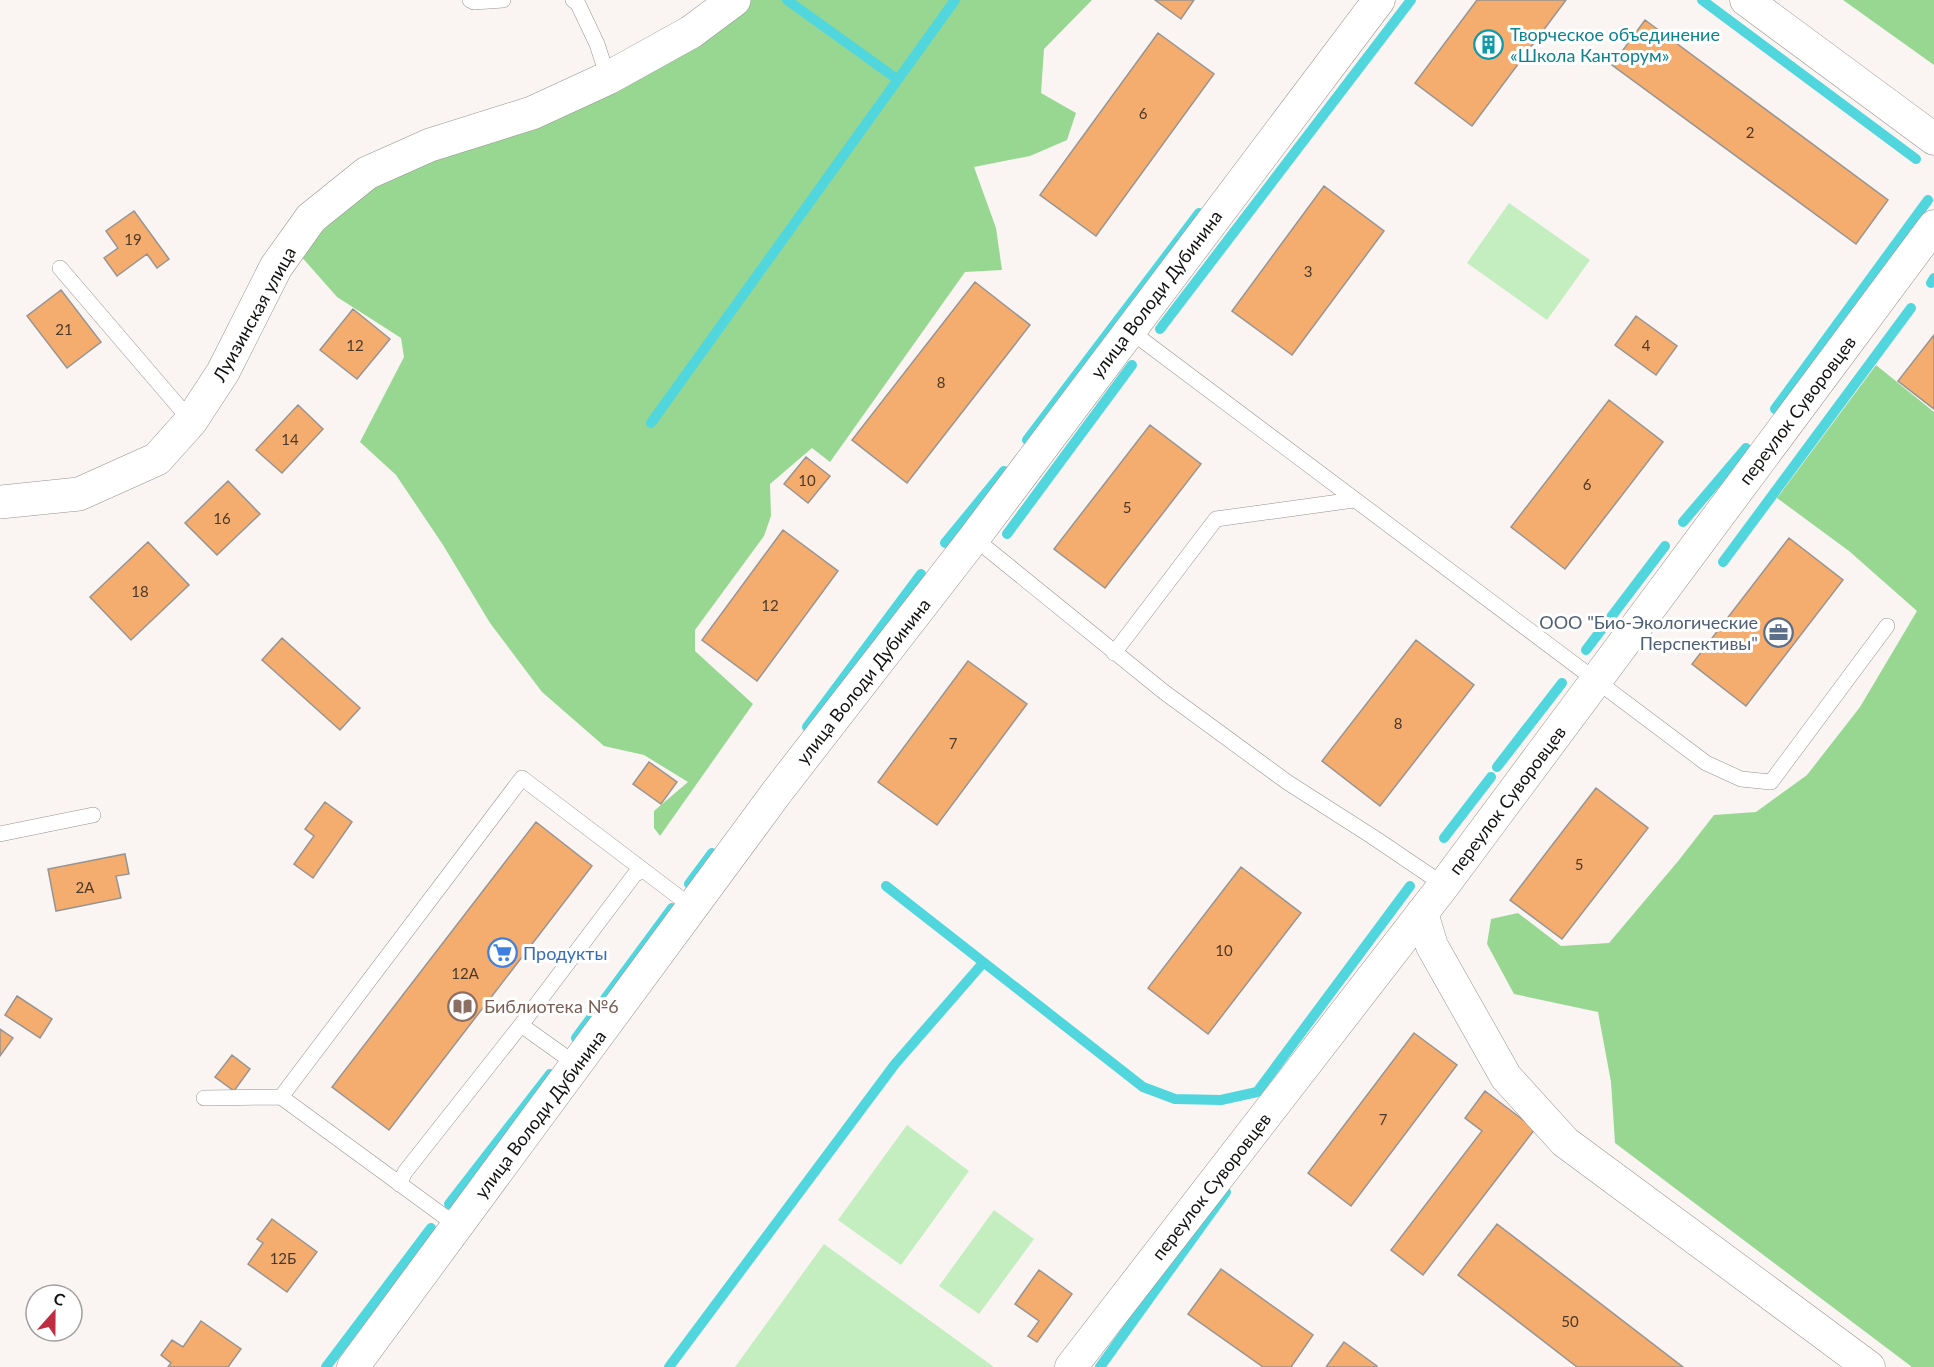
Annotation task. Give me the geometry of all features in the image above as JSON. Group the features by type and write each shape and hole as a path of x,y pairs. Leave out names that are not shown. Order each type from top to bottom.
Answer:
{"street":[{"name":"Луизинская улица","path":"0,502 79,494 157,459 191,421 223,372 276,267 311,218 367,173 430,145 532,113 608,78 691,32 734,0"},
{"name":"улица Володи Дубинина","path":"352,1367 777,792 974,538 1378,0"},
{"path":"1746,0 1934,139"},
{"name":"переулок Суворовцев","path":"1071,1367 1444,885 1934,226"},
{"path":"1422,913 1432,946 1506,1077 1565,1142 1869,1367"}],"lane":[{"path":"470,0 474,2 503,0"},
{"path":"573,0 578,4 597,44 608,78"},
{"path":"60,268 191,421"},
{"path":"1129,330 1706,763 1741,778 1771,782 1887,626"},
{"path":"1114,653 1216,519 1354,500"},
{"path":"974,538 1114,653 1287,782 1444,885"},
{"path":"281,1097 522,778 692,907"},
{"path":"0,834 93,815"},
{"path":"399,1184 405,1172 521,1025 635,874 643,871"},
{"path":"521,1025 577,1065"},
{"path":"204,1098 281,1097 456,1225"}],"green space":[{"path":"747,0 1092,0 1044,49 1041,93 1076,113 1067,140 1030,156 974,167 996,228 1002,270 965,272 830,462 812,448 770,484 771,516 764,536 695,630 695,651 753,704 660,836 654,828 654,811 688,782 644,755 604,746 542,692 490,623 443,545 396,475 360,442 404,357 401,338 337,297 299,254 342,212 381,181"},
{"path":"1843,0 1934,0 1934,65"},
{"path":"1509,203 1590,260 1547,320 1467,263"},
{"path":"1876,365 1934,412 1934,1367 1912,1367 1615,1143 1611,1082 1598,1012 1514,994 1487,944 1491,919 1518,913 1561,946 1609,943 1714,815 1756,812 1807,775 1860,707 1917,611 1849,551 1777,498"},
{"path":"907,1125 969,1171 901,1265 838,1220"},
{"path":"994,1210 1034,1239 979,1314 939,1286"},
{"path":"824,1244 994,1367 735,1367"}],"building":[{"path":"1155,0 1194,0 1181,19"},
{"name":"Творческое объединение «Школа Канторум»","path":"1477,0 1566,0 1472,126 1415,83"},
{"path":"1645,20 1888,200 1856,244 1612,65"},
{"path":"1158,33 1214,74 1096,236 1040,195"},
{"path":"1324,186 1384,231 1292,355 1232,311"},
{"path":"134,211 169,259 157,268 147,254 117,276 104,258 118,248 106,231"},
{"path":"975,282 1030,325 907,483 852,440"},
{"path":"61,290 101,342 67,368 27,316"},
{"path":"353,309 390,339 357,379 320,350"},
{"path":"1636,316 1677,346 1656,375 1615,345"},
{"path":"1934,335 1934,409 1898,381"},
{"path":"1609,400 1663,442 1565,569 1511,527"},
{"path":"298,405 323,429 282,473 256,450"},
{"path":"1150,425 1201,464 1105,588 1054,549"},
{"path":"806,457 830,476 808,503 784,484"},
{"path":"228,481 260,514 217,555 185,523"},
{"path":"783,530 838,571 757,681 702,640"},
{"path":"1789,538 1843,580 1746,706 1692,664"},
{"path":"148,542 189,585 131,640 90,597"},
{"path":"282,638 360,708 340,730 262,660"},
{"path":"1416,640 1474,685 1380,806 1322,761"},
{"path":"968,661 1027,704 937,825 878,782"},
{"path":"649,762 677,782 661,804 633,784"},
{"path":"1596,788 1648,828 1562,939 1510,900"},
{"path":"325,802 352,822 313,878 294,864 314,836 305,829"},
{"path":"536,822 592,866 389,1130 332,1087"},
{"path":"125,854 129,874 116,876 121,898 56,911 48,869"},
{"path":"1241,867 1301,913 1208,1034 1148,988"},
{"path":"17,996 52,1019 40,1038 5,1015"},
{"path":"0,1029 13,1038 0,1056"},
{"path":"1414,1033 1457,1065 1351,1206 1308,1173"},
{"path":"232,1055 250,1069 234,1091 215,1077"},
{"path":"1485,1091 1535,1129 1423,1275 1391,1250 1482,1131 1465,1118"},
{"path":"272,1219 317,1252 287,1292 248,1264 263,1243 257,1239"},
{"path":"1497,1224 1683,1367 1577,1367 1458,1275"},
{"path":"1221,1269 1313,1335 1291,1367 1263,1367 1188,1314"},
{"path":"1039,1270 1072,1294 1037,1342 1028,1336 1039,1321 1015,1304"},
{"path":"201,1321 241,1349 228,1367 168,1367 171,1363 161,1355 172,1340 183,1347"},
{"path":"1344,1342 1377,1366 1326,1367"}],"waterway":[{"path":"787,0 897,79"},
{"path":"651,423 955,0"},
{"path":"1160,329 1411,0"},
{"path":"1702,0 1916,159"},
{"path":"1775,409 1928,200"},
{"path":"1027,440 1199,213"},
{"path":"1931,283 1934,278"},
{"path":"1723,562 1911,308"},
{"path":"1007,534 1132,365"},
{"path":"1683,522 1746,448"},
{"path":"945,543 1004,471"},
{"path":"1586,650 1665,546"},
{"path":"807,727 921,574"},
{"path":"1497,767 1562,683"},
{"path":"1444,838 1491,777"},
{"path":"689,884 712,853"},
{"path":"886,886 1143,1087 1175,1099 1221,1100 1257,1092 1410,886"},
{"path":"576,1038 672,908"},
{"path":"669,1367 895,1064 983,963"},
{"path":"449,1204 550,1074"},
{"path":"1100,1367 1226,1192"},
{"path":"326,1367 431,1228"}],"place":[{"name":"Творческое объединение «Школа Канторум»","path":"1489,44"},
{"name":"ООО \"Био-Экологические Перспективы\"","path":"1779,632"},
{"name":"Продукты","path":"502,953"},
{"name":"Библиотека №6","path":"463,1006"}]}
